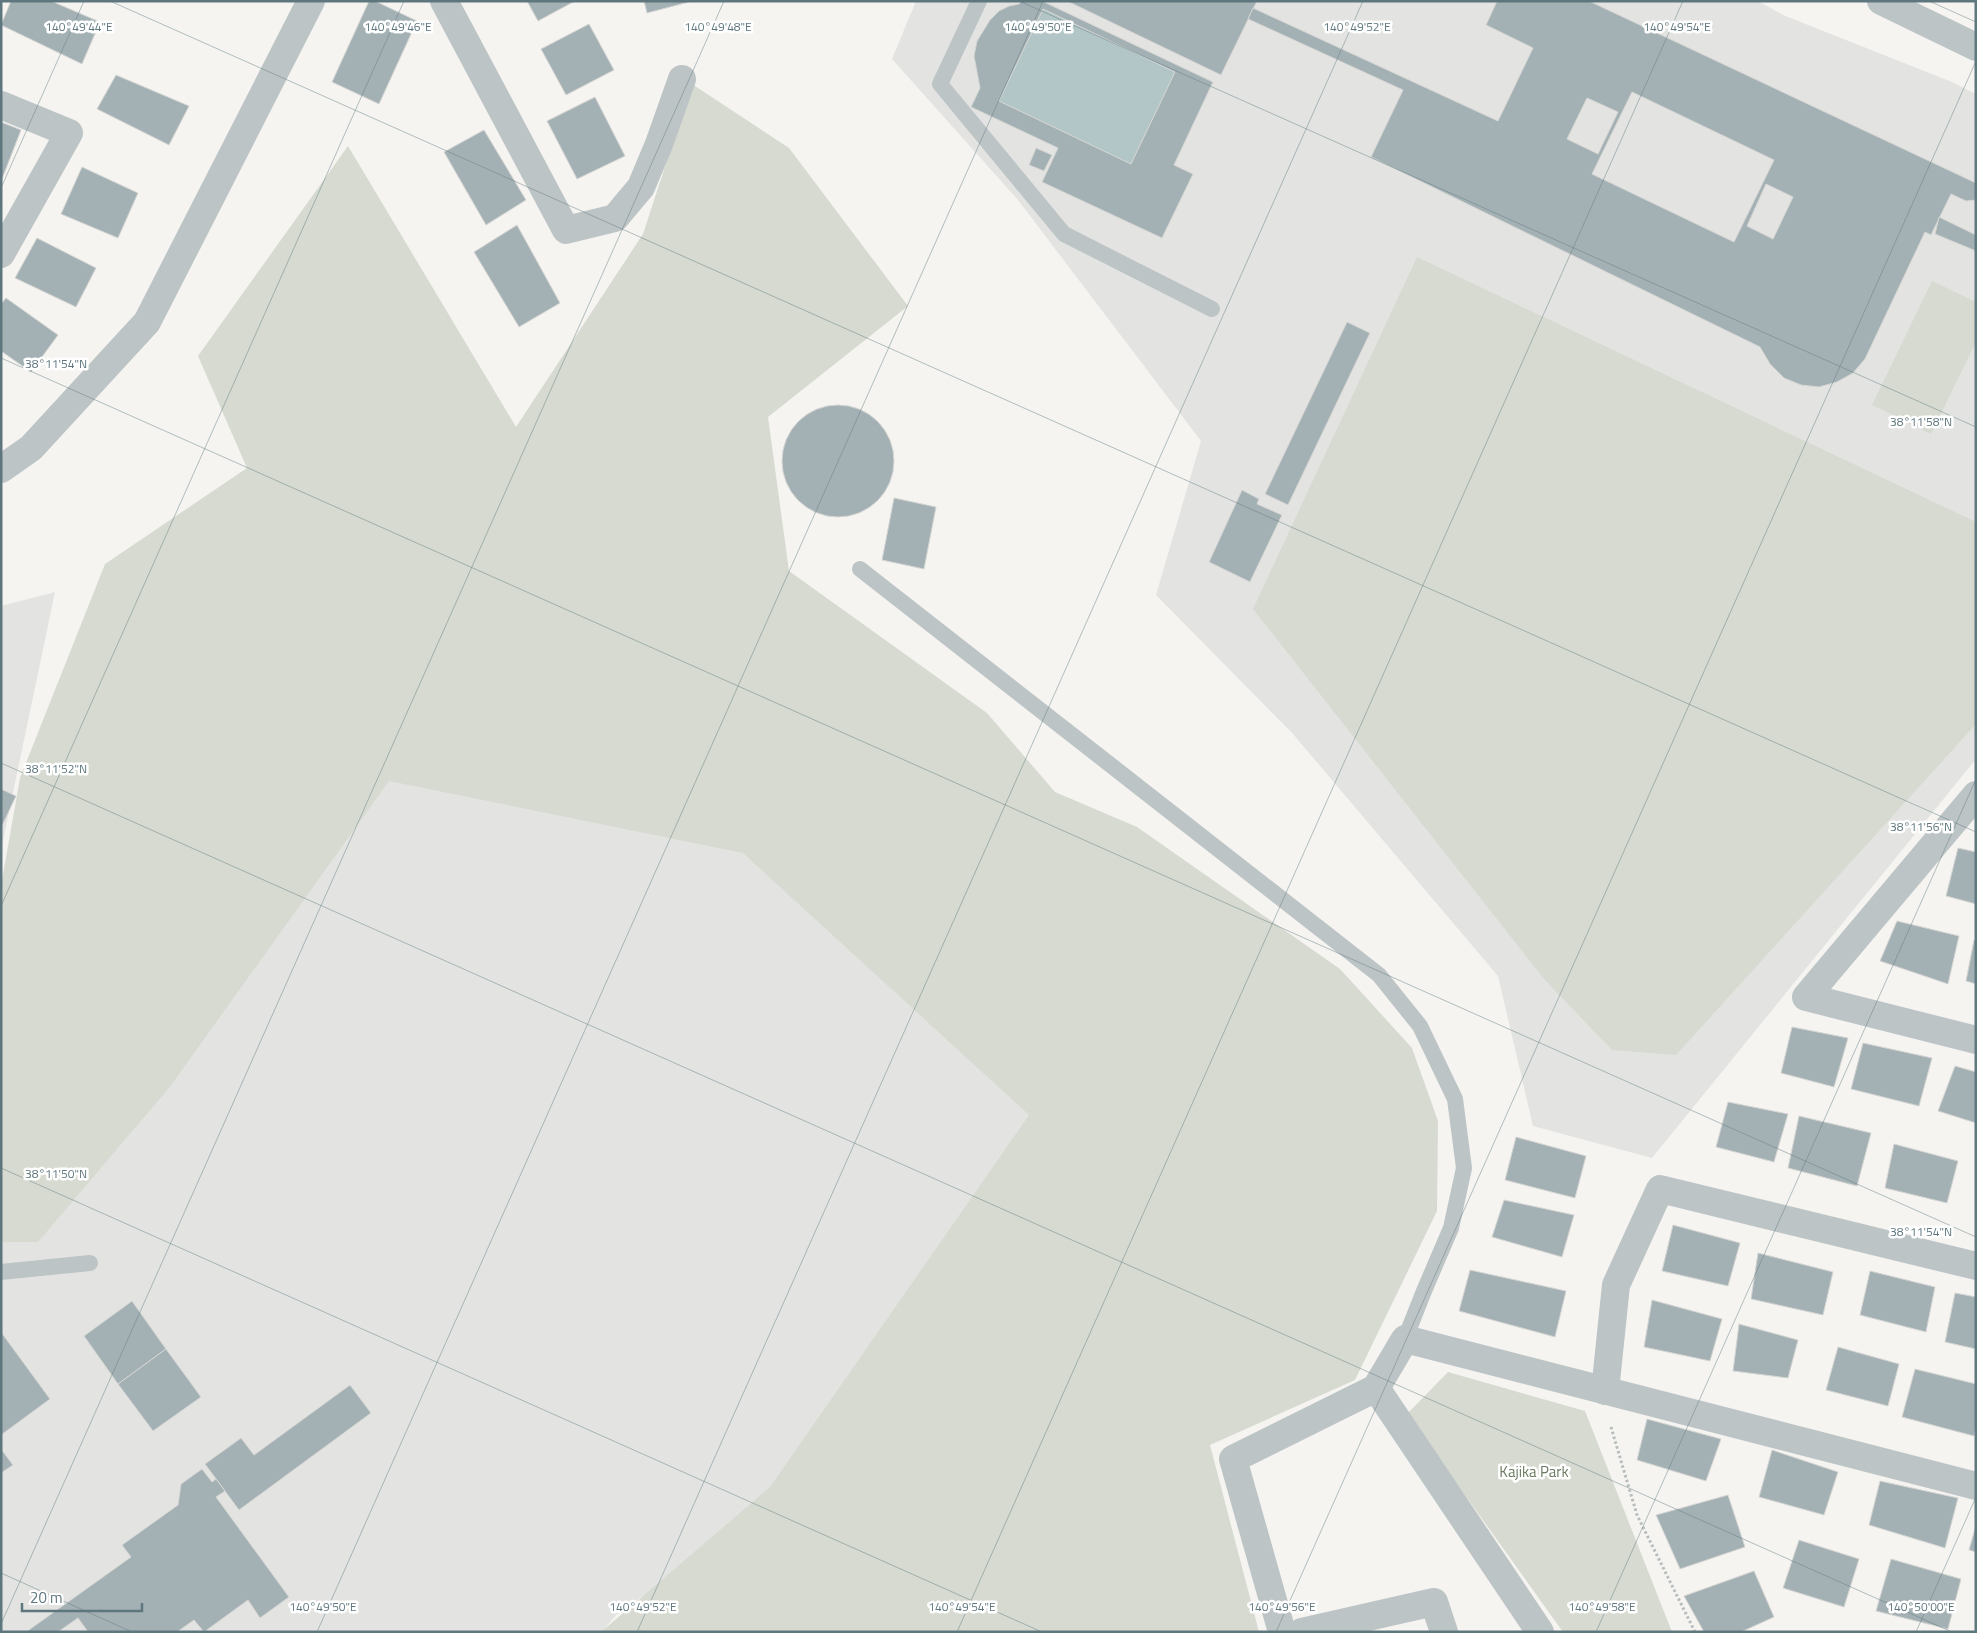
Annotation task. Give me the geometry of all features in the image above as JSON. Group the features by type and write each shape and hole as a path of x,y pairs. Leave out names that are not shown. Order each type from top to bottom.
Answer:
{"street":[{"path":"1,470 31,448 147,322 311,1"},
{"path":"444,1 566,230 615,218 641,187 659,144 682,79"},
{"path":"1881,1 1976,47"},
{"path":"1,105 69,133 1,254"},
{"path":"1973,802 1806,997 1976,1040"},
{"path":"1605,1391 1616,1285 1660,1189 1976,1266"},
{"path":"1282,1632 1234,1459 1376,1388 1405,1339 1976,1486"},
{"path":"1376,1388 1540,1632"},
{"path":"1302,1632 1434,1602 1444,1632"}],"lane":[{"path":"979,1 940,84 1064,234 1212,309"},
{"path":"860,569 1379,975 1420,1026 1455,1099 1464,1168 1451,1228 1405,1339"},
{"path":"1,1272 90,1264"}],"path":[{"path":"1610,1424 1636,1515 1695,1632"}],"shaded area":[{"path":"916,1 1758,1 1783,15 1952,82 1976,94 1976,759 1652,1158 1533,1126 1498,976 1293,734 1156,595 1201,441 1018,200 892,59"},
{"path":"1043,9 1175,72 1131,164 999,101"},
{"path":"55,592 1,850 1,606"},
{"path":"285,730 771,817 1110,1076 1030,1317 616,1615 602,1632 1,1632 1,1107"}],"green space":[{"path":"692,84 789,148 908,306 768,417 789,571 987,713 1055,792 1137,827 1340,969 1412,1048 1438,1121 1437,1211 1355,1380 1210,1445 1259,1632 601,1632 770,1487 1029,1115 743,853 389,781 169,1088 38,1242 1,1242 1,886 20,778 105,564 247,468 198,356 348,146 516,427 643,234"},
{"path":"1417,257 1976,522 1976,724 1676,1055 1612,1050 1544,979 1253,609"},
{"path":"1932,281 1976,302 1976,342 1931,434 1872,405"},
{"name":"Kajika Park","path":"1448,1372 1585,1411 1672,1632 1563,1632 1407,1414"}],"building":[{"path":"11,1 51,1 100,22 82,64 1,25"},
{"path":"369,1 375,1 417,21 379,104 332,82"},
{"path":"527,1 575,1 538,21"},
{"path":"644,1 688,1 689,2 647,13"},
{"path":"1021,1 1042,1 1213,82 1174,165 1193,174 1162,238 1042,182 1058,148 971,107 980,88 974,56 977,41 990,20 999,11 1019,4","holes":["1043,9 1175,72 1131,164 999,101"]},
{"path":"1067,1 1257,1 1221,75"},
{"path":"1497,1 1589,1 1976,183 1976,200 1966,201 1951,194 1931,235 1925,232 1865,359 1853,373 1837,382 1819,387 1801,385 1784,378 1770,364 1760,347 1371,157 1403,90 1248,19 1253,8 1498,121 1533,48 1486,25","holes":["1632,92 1774,160 1734,242 1592,174","1587,98 1618,112 1598,154 1567,139","1766,184 1793,197 1773,239 1747,226"]},
{"path":"589,24 614,70 566,95 541,49"},
{"path":"116,75 189,106 169,145 97,109"},
{"path":"595,97 625,156 577,179 547,121"},
{"path":"1,122 21,130 2,179 1,179"},
{"path":"484,130 526,200 486,225 444,152"},
{"path":"1036,148 1052,155 1044,171 1029,165"},
{"path":"82,167 138,193 118,238 61,214"},
{"path":"1939,217 1976,235 1976,251 1935,234"},
{"path":"517,225 560,303 519,327 474,252"},
{"path":"37,238 96,268 76,307 15,278"},
{"path":"6,298 58,335 31,372 1,351 1,304"},
{"path":"1347,322 1370,333 1288,505 1265,494"},
{"path":"838,405 860,409 878,421 890,439 894,461 890,483 878,501 860,513 838,517 816,513 798,501 786,483 782,461 786,439 798,421 816,409"},
{"path":"1242,490 1259,499 1257,504 1282,515 1250,582 1209,562"},
{"path":"894,498 936,507 924,569 882,560"},
{"path":"1,789 16,796 1,828"},
{"path":"1958,848 1976,852 1976,904 1946,896"},
{"path":"1897,921 1959,936 1948,984 1880,961"},
{"path":"1974,940 1976,940 1976,984 1966,981"},
{"path":"1792,1027 1848,1038 1834,1087 1781,1073"},
{"path":"1863,1043 1932,1058 1919,1106 1851,1089"},
{"path":"1955,1066 1976,1072 1976,1123 1938,1111"},
{"path":"1728,1102 1788,1114 1774,1162 1716,1147"},
{"path":"1799,1116 1871,1133 1857,1186 1788,1168"},
{"path":"1516,1137 1586,1156 1575,1198 1505,1180"},
{"path":"1894,1144 1958,1161 1947,1203 1885,1188"},
{"path":"1504,1200 1574,1215 1562,1257 1492,1237"},
{"path":"1673,1225 1740,1243 1728,1286 1662,1271"},
{"path":"1758,1253 1833,1272 1823,1315 1751,1299"},
{"path":"1470,1270 1566,1291 1555,1337 1459,1311"},
{"path":"1870,1271 1935,1287 1926,1332 1860,1315"},
{"path":"1955,1293 1976,1297 1976,1349 1945,1342"},
{"path":"1652,1300 1722,1319 1710,1361 1644,1347"},
{"path":"132,1301 166,1349 118,1384 84,1336"},
{"path":"1739,1324 1798,1340 1788,1378 1733,1371"},
{"path":"1,1332 50,1399 1,1435"},
{"path":"1838,1347 1899,1364 1888,1406 1826,1390"},
{"path":"166,1349 201,1397 153,1431 118,1384"},
{"path":"1915,1369 1976,1384 1976,1427 1974,1436 1902,1417"},
{"path":"350,1385 371,1413 239,1510 205,1464 241,1438 254,1455"},
{"path":"1647,1419 1721,1439 1706,1481 1637,1460"},
{"path":"1,1449 13,1465 1,1473"},
{"path":"1772,1450 1838,1472 1824,1515 1759,1497"},
{"path":"202,1469 212,1482 216,1479 225,1491 216,1497 289,1597 260,1618 248,1600 204,1632 194,1620 177,1632 88,1632 78,1618 58,1632 26,1632 131,1557 122,1545 178,1505 181,1484"},
{"path":"1880,1481 1958,1498 1945,1548 1869,1525"},
{"path":"1728,1495 1745,1547 1680,1569 1656,1515"},
{"path":"1976,1525 1976,1552 1969,1550"},
{"path":"1799,1540 1859,1559 1844,1607 1783,1588"},
{"path":"1891,1559 1961,1579 1948,1629 1876,1611"},
{"path":"1754,1571 1774,1617 1741,1632 1704,1632 1684,1596"}]}
